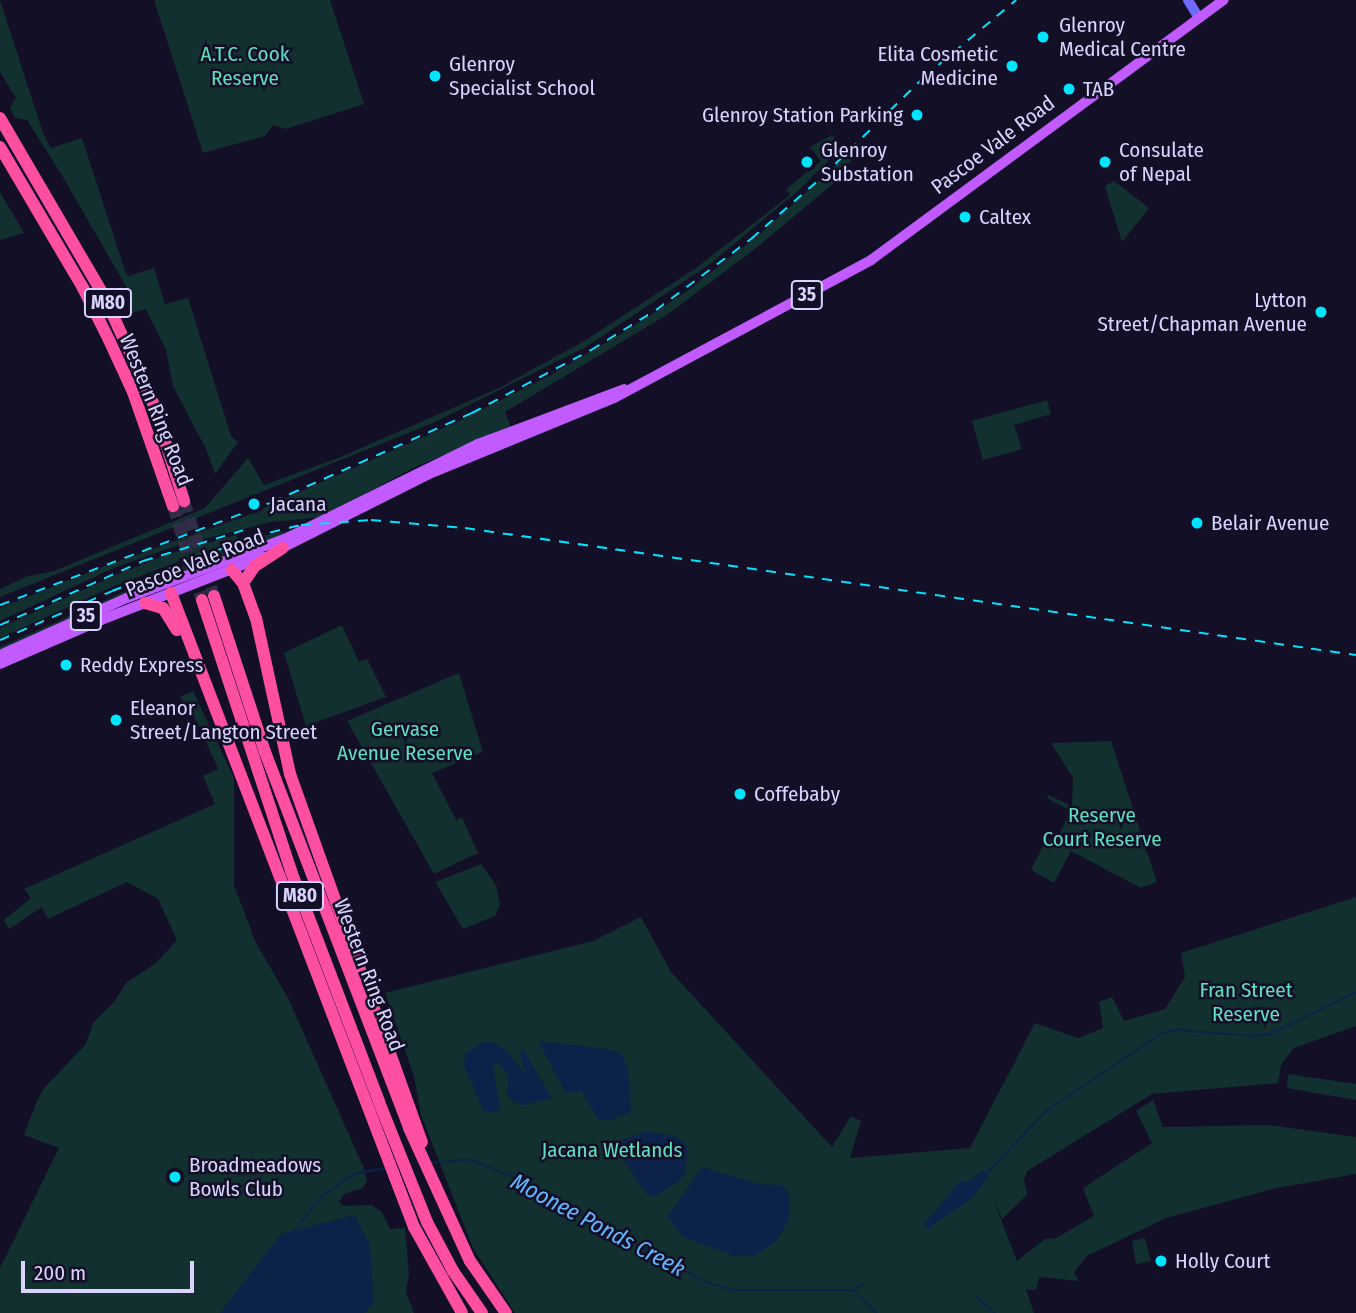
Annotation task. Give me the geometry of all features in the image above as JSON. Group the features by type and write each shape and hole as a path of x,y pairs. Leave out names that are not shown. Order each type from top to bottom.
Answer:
{"highway":[{"name":"Western Ring Road","path":"0,118 104,296 153,403 179,503 133,392 83,288 0,147"},
{"path":"243,583 255,566 286,542"},
{"path":"232,570 243,583 266,657 290,774 413,1128"},
{"path":"170,593 373,1103 414,1227 440,1278 462,1313"},
{"name":"Western Ring Road","path":"482,1313 453,1271 427,1222 373,1103 291,871 208,598 265,752 441,1200 470,1261 506,1313"},
{"path":"145,603 156,604 169,614 209,692"}],"main road":[{"path":"1188,0 1199,18"},
{"name":"Pascoe Vale Road","path":"0,655 179,577 313,535 427,475 614,398 871,260 1224,0"},
{"name":"Pascoe Vale Road","path":"0,664 232,570 405,477 478,443 615,390 630,388"},
{"path":"170,593 179,577 222,567 232,570"}],"green space":[{"path":"0,0 44,136 51,148 82,138 126,274 129,276 154,268 165,304 188,298 231,436 238,442 215,474 206,449 173,386 166,350 146,309 132,313 125,309 121,293 127,288 27,120 15,118 10,108 16,98 0,72"},
{"name":"A.T.C. Cook Reserve","path":"154,0 330,0 364,104 286,129 273,125 265,136 203,153"},
{"path":"832,135 841,148 798,191 710,264 586,347 433,423 0,597 0,589 28,576 54,571 205,508 248,458 264,485 338,458 501,387 584,341 696,268 790,195 786,189 821,161 810,147"},
{"path":"862,141 841,177 760,245 668,314 505,412 511,427 415,467 323,517 272,522 176,546 116,567 0,621 0,608 97,569 248,515 457,422 547,377 626,331 687,291 760,234"},
{"path":"1114,181 1149,208 1122,242 1105,186"},
{"path":"0,192 24,233 0,240"},
{"path":"1047,400 1051,414 1014,425 1022,449 983,460 972,421"},
{"path":"298,529 0,652 0,647 170,571 261,536"},
{"path":"236,535 238,539 112,587 0,638 0,628 118,574 172,553"},
{"path":"342,625 359,662 367,659 386,697 306,726 284,653"},
{"name":"Gervase Avenue Reserve","path":"459,673 483,752 432,773 456,820 462,817 478,853 434,874 347,721"},
{"path":"193,691 234,778 234,885 255,941 288,998 363,1166 367,1181 363,1188 344,1194 339,1202 344,1206 371,1205 382,1212 390,1229 405,1228 409,1274 406,1292 414,1313 0,1313 0,1268 59,1148 24,1135 37,1101 44,1088 86,1044 93,1023 113,1003 127,982 156,963 177,940 158,899 127,882 48,919 42,907 9,929 4,920 31,898 24,889 215,804 203,776 218,769 198,723 180,697"},
{"name":"Reserve Court Reserve","path":"1111,741 1157,882 1141,888 1071,851 1054,883 1031,870 1047,838 1055,842 1071,811 1047,798 1048,795 1072,806 1073,778 1051,743"},
{"path":"481,864 496,885 500,904 495,916 463,929 435,882"},
{"name":"Jacana Wetlands","path":"1356,897 1356,1026 1294,1048 1281,1065 1278,1083 1152,1094 1027,1171 1024,1179 1027,1195 1002,1219 992,1196 1017,1261 1045,1239 1056,1238 1094,1216 1083,1188 1152,1143 1136,1111 1153,1100 1163,1127 1269,1125 1356,1137 1356,1174 1277,1188 1166,1218 1087,1256 1074,1272 1078,1281 1039,1277 1036,1290 1026,1289 1034,1313 515,1313 473,1248 421,1115 414,1076 385,993 593,941 641,917 671,972 832,1147 851,1116 861,1121 850,1158 970,1148 1035,1023 1078,1038 1103,1028 1099,1002 1112,997 1124,1021 1165,1009 1185,977 1181,953"},
{"path":"1288,1074 1356,1084 1356,1100 1287,1088"},
{"path":"1145,1238 1151,1261 1136,1264 1132,1241"}],"water":[{"path":"538,1041 608,1049 621,1054 628,1067 631,1112 612,1120 599,1120 581,1091 566,1093"},
{"path":"483,1042 493,1042 507,1051 526,1075 520,1055 523,1049 552,1098 524,1105 513,1102 507,1095 508,1076 498,1063 493,1065 500,1109 492,1113 483,1111 464,1065 465,1053"},
{"path":"646,1131 677,1137 687,1146 686,1173 678,1182 655,1197 646,1194 617,1150 621,1141"},
{"path":"702,1167 759,1184 782,1186 790,1194 789,1220 776,1242 754,1256 734,1256 683,1237 667,1217"},
{"path":"983,1169 989,1176 972,1198 928,1229 923,1225 960,1182 970,1181"},
{"path":"355,1215 370,1246 374,1301 365,1313 220,1313 281,1234"}],"waterway":[{"name":"Moonee Ponds Creek","path":"985,1175 1046,1111 1162,1033 1176,1030 1255,1036 1270,1034 1356,992"},
{"name":"Moonee Ponds Creek","path":"432,1163 469,1159 513,1177 556,1197 580,1214 704,1281 732,1290 854,1290 862,1284"},
{"name":"Moonee Ponds Creek","path":"295,1230 321,1197 354,1174 385,1168"},
{"path":"855,1291 876,1313"},
{"path":"974,1295 995,1313"}],"tunnel":[{"path":"184,501 214,596"},
{"path":"173,506 202,600"}],"railway":[{"path":"0,605 272,502 472,413 591,350 656,310 751,239 822,177 924,77 1016,0"},
{"path":"0,640 112,591 252,537 301,525 371,520 465,528 1356,655"},
{"path":"0,625 143,561 244,530"}],"place":[{"name":"Glenroy Medical Centre","path":"1043,37"},
{"name":"Elita Cosmetic Medicine","path":"1012,66"},
{"name":"Glenroy Specialist School","path":"435,76"},
{"name":"TAB","path":"1069,89"},
{"name":"Glenroy Station Parking","path":"917,115"},
{"name":"Glenroy Substation","path":"807,162"},
{"name":"Consulate of Nepal","path":"1105,162"},
{"name":"Caltex","path":"965,217"},
{"name":"Lytton Street/Chapman Avenue","path":"1321,312"},
{"name":"Jacana","path":"254,504"},
{"name":"Belair Avenue","path":"1197,523"},
{"name":"Reddy Express","path":"66,665"},
{"name":"Eleanor Street/Langton Street","path":"116,720"},
{"name":"Coffebaby","path":"740,794"},
{"name":"Broadmeadows Bowls Club","path":"175,1177"},
{"name":"Holly Court","path":"1161,1261"}],"park label":[{"name":"Fran Street Reserve","path":"1246,1002"}]}
